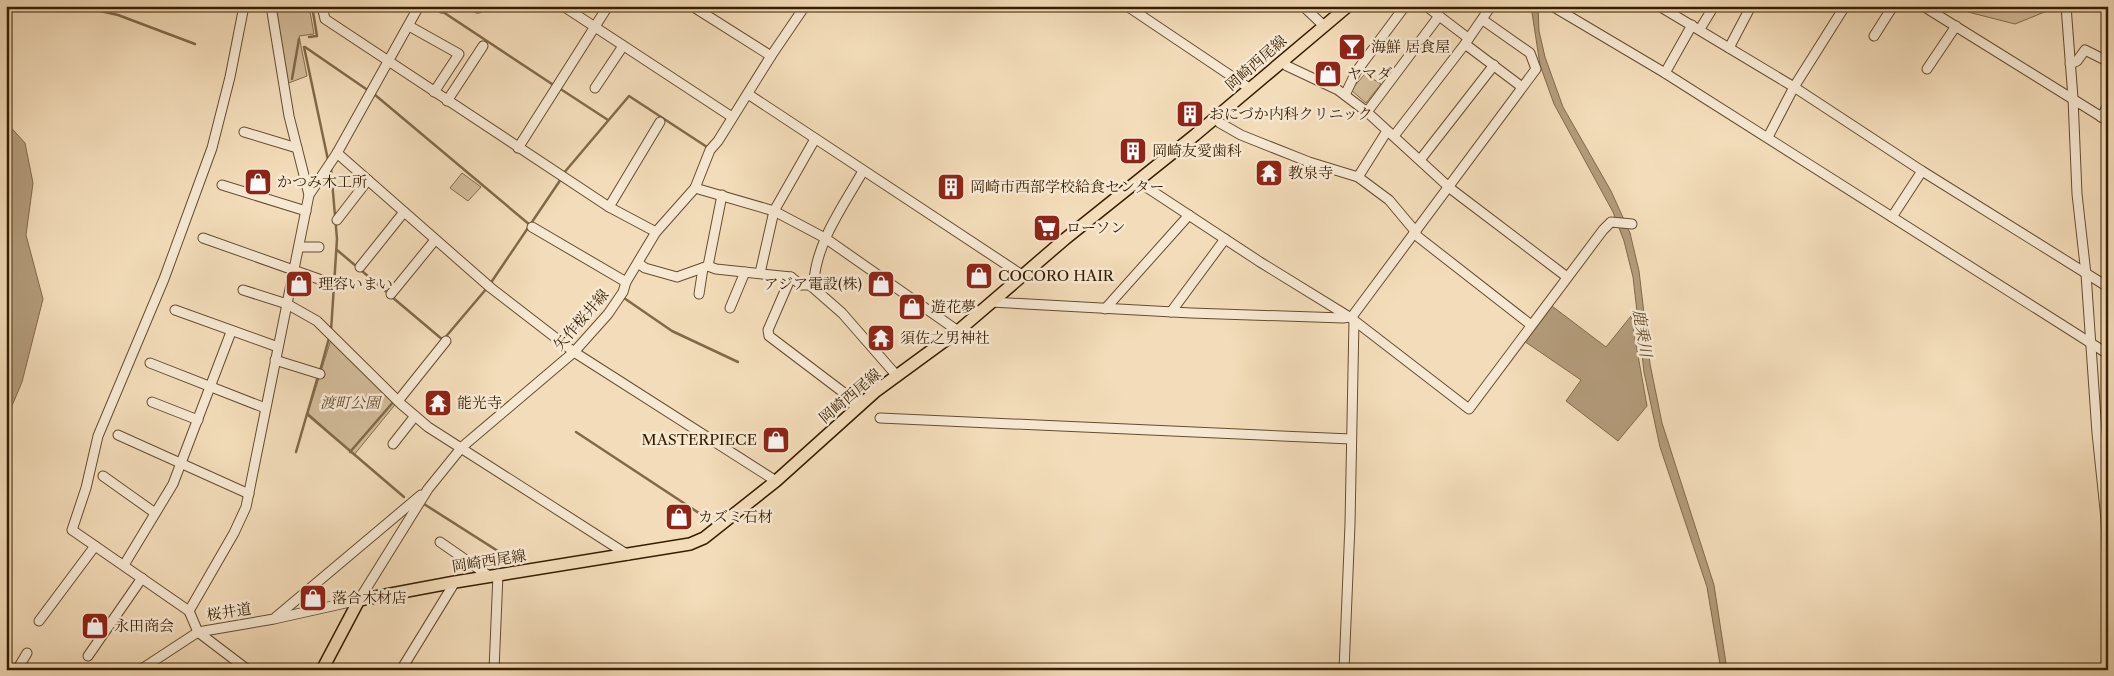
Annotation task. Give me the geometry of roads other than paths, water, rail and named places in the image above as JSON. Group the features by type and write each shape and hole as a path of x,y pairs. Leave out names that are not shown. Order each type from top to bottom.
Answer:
{"main road":[{"name":"岡崎西尾線","path":"359,600 494,575 690,544 704,538 776,481 860,406 958,331 1022,275 1215,118 1323,25 1348,6"},
{"path":"322,670 359,600"}],"street":[{"path":"243,668 198,632 189,610 72,530 86,488 98,436 161,287 212,148 230,76 244,6"},
{"path":"271,6 289,116 309,195"},
{"path":"322,6 325,19 389,63 609,207 656,232"},
{"path":"189,610 234,533 246,507 309,195 337,153 389,63 419,6"},
{"path":"563,6 732,117"},
{"path":"518,148 608,6"},
{"path":"692,6 771,56"},
{"name":"矢作桜井線","path":"359,600 428,489 462,447 574,352 608,314 623,292 626,282 656,232 695,188 710,150 805,6"},
{"path":"1127,6 1249,88"},
{"path":"1303,6 1323,25"},
{"path":"1345,95 1356,72 1405,6"},
{"path":"1426,6 1494,65 1522,86"},
{"path":"1344,670 1350,524 1351,318 1536,69 1532,56 1487,13 1477,6"},
{"path":"1552,6 1768,137 2108,354"},
{"path":"1659,6 1794,87 1922,171 2108,288"},
{"path":"1665,73 1696,27 1714,6"},
{"path":"1729,48 1751,6"},
{"path":"1768,137 1794,87 1846,6"},
{"path":"1874,36 1893,6"},
{"path":"1923,6 2105,119 2108,106"},
{"path":"2066,6 2073,98 2077,194 2086,274 2108,566"},
{"path":"1358,176 1467,41 1487,13"},
{"path":"1367,112 1439,16"},
{"path":"409,26 459,54 434,92"},
{"path":"1927,68 1956,26"},
{"path":"447,101 483,46"},
{"path":"595,88 623,46"},
{"path":"2070,64 2077,61 2086,50 2103,59"},
{"path":"1282,61 1287,66 1345,95 1367,112 1448,185 1567,277"},
{"path":"1420,160 1494,65"},
{"path":"748,94 1022,275"},
{"path":"1215,118 1241,135 1309,162 1358,176 1389,200 1417,236 1531,325"},
{"path":"609,207 660,122"},
{"path":"244,132 297,148"},
{"path":"760,273 774,211 815,139"},
{"path":"337,153 491,288 574,352 776,481"},
{"path":"810,285 814,281 816,262 826,238 863,171"},
{"path":"1892,217 1922,171"},
{"path":"337,220 368,180"},
{"path":"1137,181 1351,318 1468,409 1567,277 1611,222 1632,224"},
{"path":"222,185 306,211"},
{"path":"695,188 774,211 826,238 958,331"},
{"path":"699,294 722,195"},
{"path":"360,267 404,212"},
{"path":"1106,308 1189,214"},
{"path":"532,227 626,282"},
{"path":"203,238 330,284"},
{"path":"1171,312 1225,239"},
{"path":"391,294 435,240"},
{"path":"299,247 319,247"},
{"path":"638,263 645,268 677,277 705,267 791,277 801,285 810,285 842,313 897,376"},
{"path":"730,308 745,272"},
{"path":"791,277 768,330 769,336 860,406"},
{"path":"243,290 287,304 317,321 398,401 428,427 628,555"},
{"path":"991,302 1171,312 1351,318"},
{"path":"175,310 230,332 278,347"},
{"path":"124,565 173,484 230,332"},
{"path":"398,401 446,341"},
{"path":"275,360 320,374"},
{"path":"150,363 265,408"},
{"path":"152,402 198,420"},
{"path":"393,444 415,416"},
{"path":"880,418 1351,439"},
{"path":"118,435 249,494"},
{"path":"103,476 156,513"},
{"path":"274,619 428,489"},
{"path":"440,542 494,575 494,670"},
{"path":"39,621 95,546"},
{"path":"88,656 142,578"},
{"path":"402,670 455,582"},
{"name":"桜井道","path":"140,670 198,632 274,619 359,600"},
{"path":"17,670 27,654"}],"water":[{"name":"鹿乗川","path":"1531,6 1538,6 1539,31 1545,57 1563,107 1611,191 1630,233 1639,271 1650,364 1662,423 1714,585 1727,670 1721,670 1707,587 1660,447 1644,372 1633,277 1624,241 1613,212 1554,104 1540,65"},
{"path":"6,122 25,143 33,183 26,235 43,299 22,382 6,420"},
{"path":"1548,303 1606,347 1631,316 1647,406 1618,441 1566,401 1581,380 1521,339"}],"waterway":[{"path":"78,6 118,15 195,44"},
{"path":"309,37 317,36 312,6"},
{"path":"434,6 555,86"},
{"path":"292,79 299,39"},
{"path":"304,47 328,160"},
{"path":"305,47 369,91"},
{"path":"559,88 608,120"},
{"path":"374,94 530,225"},
{"path":"563,174 629,96 707,147"},
{"path":"331,169 337,239 331,331"},
{"path":"490,284 561,179"},
{"path":"337,250 388,293"},
{"path":"392,297 443,340 487,288"},
{"path":"624,298 672,331 738,362"},
{"path":"320,371 329,338"},
{"path":"296,452 318,376"},
{"path":"350,452 395,400"},
{"path":"307,414 404,497"},
{"path":"576,432 708,519"},
{"path":"424,504 515,562"}],"place":[{"name":"海鮮 居食屋","path":"1352,47"},
{"name":"ヤマダ","path":"1328,74"},
{"name":"おにづか内科クリニック","path":"1190,114"},
{"name":"岡崎友愛歯科","path":"1133,151"},
{"name":"教泉寺","path":"1269,173"},
{"name":"かつみ木工所","path":"258,182"},
{"name":"岡崎市西部学校給食センター","path":"951,187"},
{"name":"ローソン","path":"1047,228"},
{"name":"COCORO HAIR","path":"979,276"},
{"name":"理容いまい","path":"299,284"},
{"name":"アジア電設(株)","path":"881,284"},
{"name":"遊花夢","path":"912,307"},
{"name":"須佐之男神社","path":"881,338"},
{"name":"能光寺","path":"438,403"},
{"name":"MASTERPIECE","path":"776,440"},
{"name":"カズミ石材","path":"679,517"},
{"name":"落合木材店","path":"313,598"},
{"name":"永田商会","path":"95,626"}],"park label":[{"name":"渡町公園","path":"350,403"}]}
